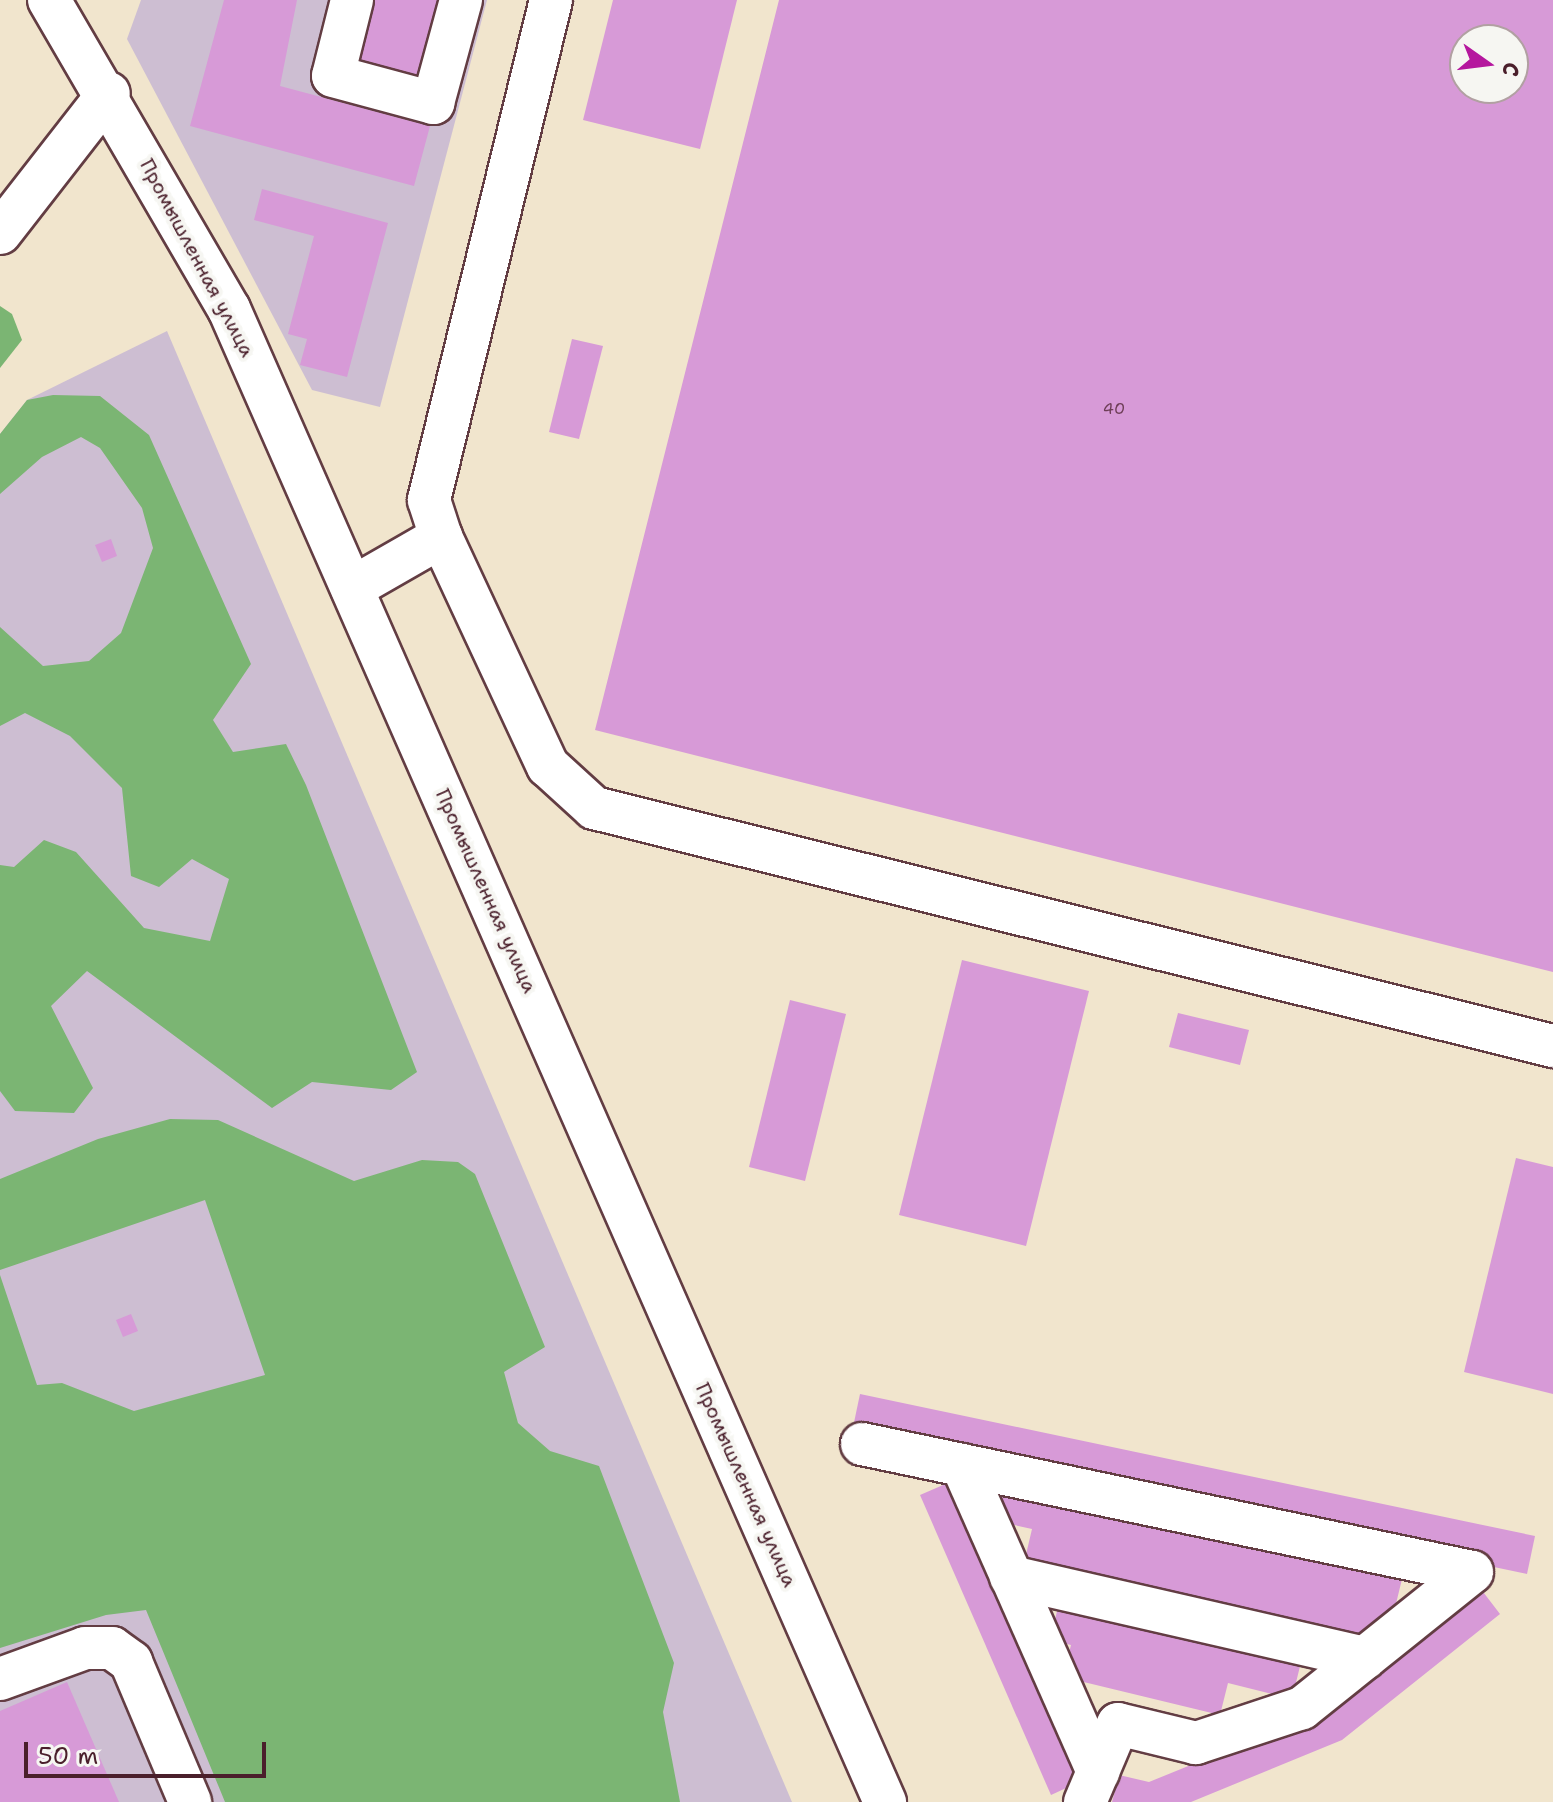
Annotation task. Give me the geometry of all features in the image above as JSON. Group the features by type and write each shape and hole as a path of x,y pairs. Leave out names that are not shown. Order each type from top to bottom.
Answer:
{"street":[{"name":"Промышленная улица","path":"49,0 109,93 229,309 885,1802"},
{"path":"352,0 333,76 433,103 461,0"},
{"path":"551,0 429,500 441,537 548,766 594,808 1553,1046"},
{"path":"0,233 109,93"},
{"path":"352,588 441,537"},
{"path":"862,1444 1472,1572 1302,1708 1196,1743 1071,1712"},
{"path":"962,1465 1071,1712 1092,1787"},
{"path":"1011,1577 1365,1658"},
{"path":"0,1679 85,1648 112,1648 131,1662 190,1802"},
{"path":"1092,1787 1118,1724"}],"shaded area":[{"path":"141,0 487,0 380,407 312,390 127,39"},
{"path":"167,331 792,1802 0,1802 0,434 27,400"}],"green space":[{"path":"0,306 12,314 22,340 0,368"},
{"path":"53,395 100,396 149,435 251,664 213,720 233,752 286,744 306,785 417,1072 391,1090 312,1082 272,1108 87,971 51,1006 93,1088 74,1113 15,1111 0,1091 0,865 14,867 44,840 76,852 144,928 210,941 229,879 192,859 159,887 131,876 122,788 70,736 25,713 0,726 0,627 43,666 89,661 121,633 153,548 142,508 100,448 81,437 42,457 0,494 0,434 27,400"},
{"path":"170,1119 218,1120 354,1181 422,1160 458,1162 475,1174 545,1347 504,1372 518,1423 550,1451 599,1466 674,1663 663,1712 680,1802 225,1802 146,1610 106,1615 0,1648 0,1275 37,1385 62,1383 134,1411 265,1375 205,1200 0,1270 0,1179 98,1139"}],"building":[{"path":"224,0 297,0 280,86 430,126 414,186 190,126"},
{"path":"372,0 446,0 425,81 356,63"},
{"path":"613,0 737,0 700,149 583,120"},
{"path":"779,0 1553,0 1553,972 595,730"},
{"path":"262,189 388,223 347,377 300,365 307,339 288,334 314,236 254,220"},
{"path":"572,339 603,346 579,439 549,432"},
{"path":"111,539 117,556 102,562 95,545"},
{"path":"962,960 1089,991 1026,1246 899,1215"},
{"path":"790,1000 846,1014 805,1181 749,1167"},
{"path":"1178,1013 1249,1030 1240,1065 1169,1047"},
{"path":"1516,1158 1553,1167 1553,1394 1464,1372"},
{"path":"131,1314 138,1331 123,1337 116,1320"},
{"path":"860,1394 1535,1536 1527,1574 852,1432"},
{"path":"957,1479 1088,1778 1051,1795 920,1495"},
{"path":"1000,1487 1402,1579 1394,1612 1365,1641 1024,1563 1032,1529 992,1520"},
{"path":"1477,1584 1500,1614 1342,1740 1191,1802 1112,1802 1119,1775 1149,1782 1311,1716"},
{"path":"1060,1599 1302,1658 1292,1699 1228,1683 1220,1715 1063,1677 1071,1645 1050,1640"},
{"path":"67,1682 119,1802 0,1802 0,1711"}]}
